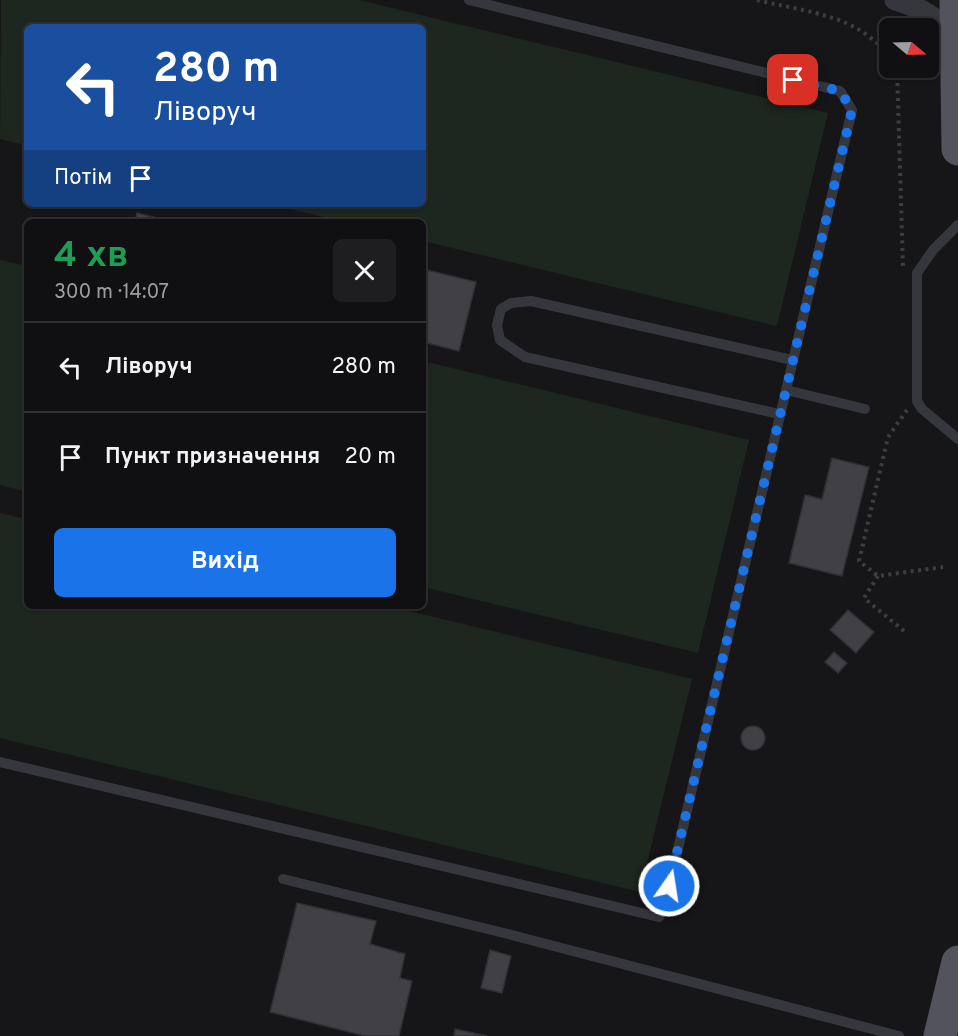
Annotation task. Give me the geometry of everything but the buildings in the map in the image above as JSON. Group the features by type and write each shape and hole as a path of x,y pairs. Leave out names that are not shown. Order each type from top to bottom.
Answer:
{"main road":[{"path":"956,0 958,149"},
{"path":"940,1036 958,962"}],"street":[{"path":"895,0 916,7 939,20 956,36"}],"lane":[{"path":"0,762 658,917 664,908 852,110 840,91 469,0"},
{"path":"958,225 933,250 917,273 917,401 922,409 958,439"},
{"path":"779,414 525,357 500,340 497,325 501,309 511,303 531,301 792,360"},
{"path":"786,390 865,409"},
{"path":"283,879 508,934 876,1033 899,1036"}],"path":[{"path":"757,0 849,24 879,46"},
{"path":"897,78 903,270"},
{"path":"907,400 908,411 888,437 859,561 878,576 943,567"},
{"path":"878,576 864,598 904,631"}],"shaded area":[{"path":"1,0 359,0 828,113 777,326 426,242 426,219 332,219 282,207 426,207 426,24 24,24 24,145 0,139"},
{"path":"0,260 24,265 24,491 0,485"},
{"path":"426,362 749,440 698,653 426,588"},
{"path":"0,513 24,518 24,609 400,609 692,679 640,892 0,738"}],"route":[{"path":"669,886 852,110 840,91 793,80"}]}
